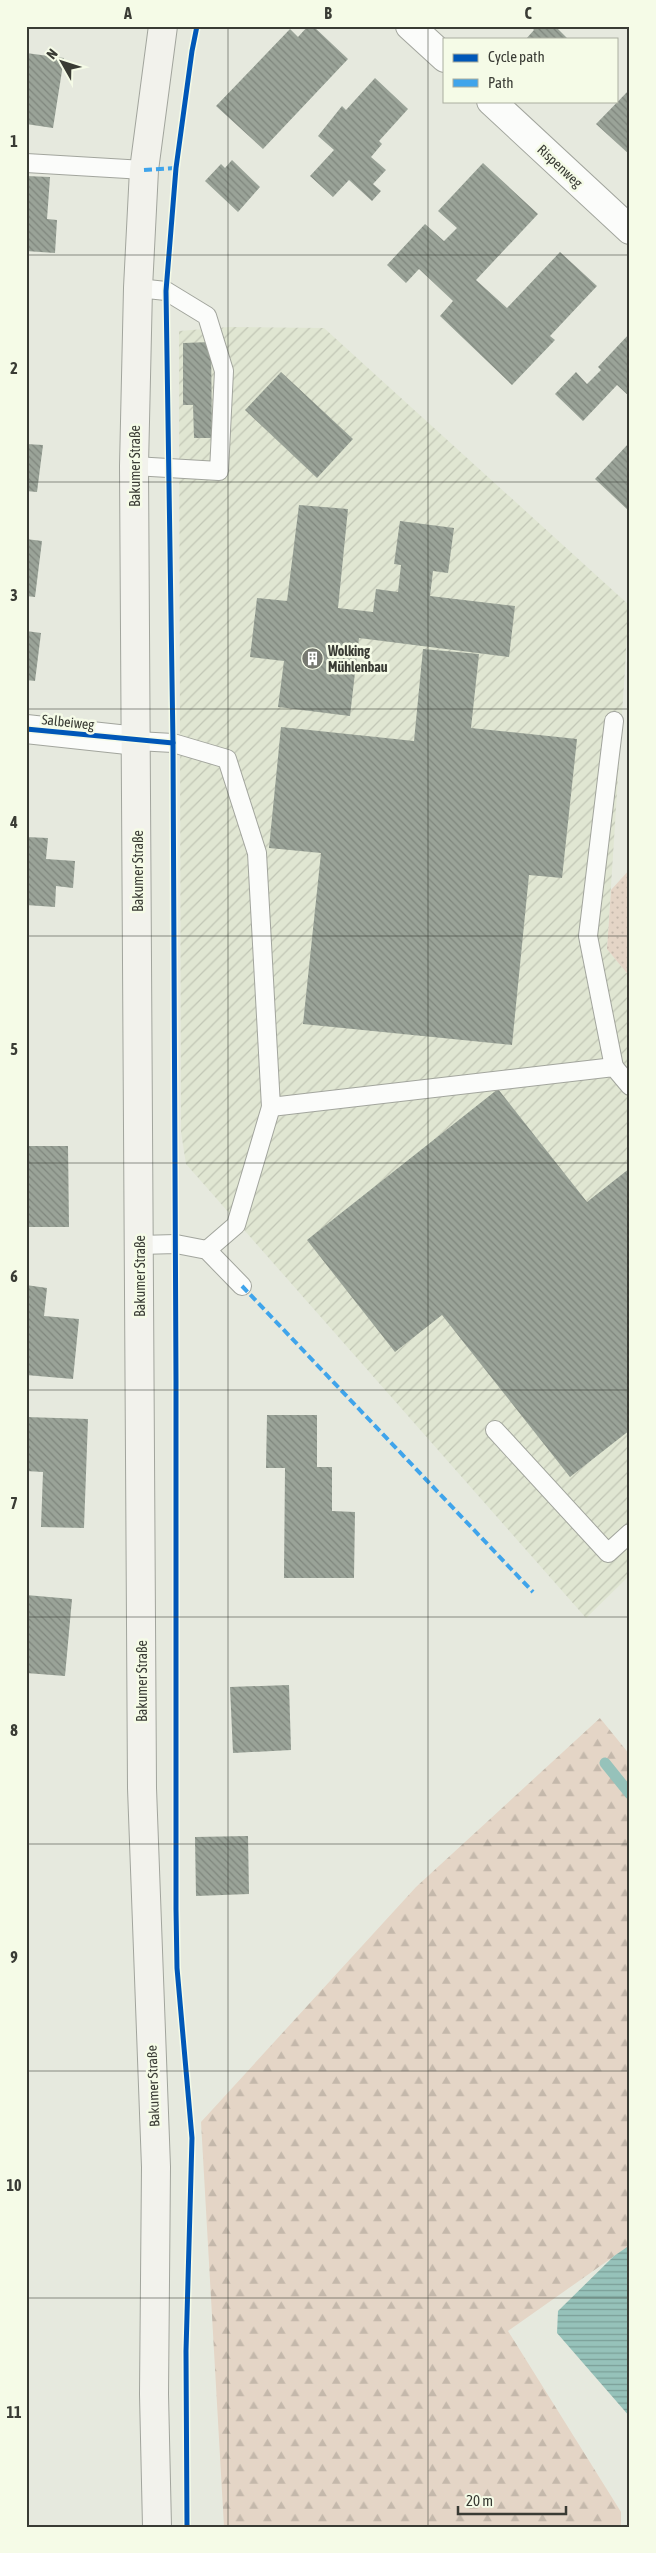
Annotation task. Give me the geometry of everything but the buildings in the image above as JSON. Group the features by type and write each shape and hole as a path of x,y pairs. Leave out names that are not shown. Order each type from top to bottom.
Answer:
{"street":[{"name":"Bakumer Straße","path":"157,2527 154,2394 156,2166 142,1788 134,466 138,288 144,170 164,26"},
{"path":"410,26 443,56"},
{"name":"Rispenweg","path":"492,102 630,230"},
{"name":"Salbeiweg","path":"26,729 137,741"}],"lane":[{"path":"26,163 144,170"},
{"path":"134,466 218,471 224,371 206,316 166,291 138,288"},
{"path":"614,721 588,936 614,1067 630,1086"},
{"path":"137,741 173,743 228,759 257,853 271,1107 236,1225 207,1250"},
{"path":"271,1107 614,1067"},
{"path":"140,1245 176,1244 207,1250 242,1286"},
{"path":"494,1430 608,1553 630,1533"}],"shaded area":[{"path":"230,327 324,328 629,605 607,949 630,977 630,1575 586,1618 186,1164 181,1132 179,331"}],"green space":[{"path":"630,869 630,977 607,949 611,890"},
{"path":"600,1718 630,1755 630,2245 508,2331 621,2512 621,2527 224,2527 201,2122 416,1887"}],"water":[{"path":"630,2245 630,2417 557,2333 558,2311 614,2256"}],"waterway":[{"path":"605,1763 630,1794"}],"marked path":[{"path":"144,170 176,168"},
{"path":"242,1286 533,1592"}],"cycle path":[{"path":"187,2527 186,2351 192,2138 177,1968 176,1909 173,743 166,291 176,168 197,26"},
{"path":"26,729 173,743"}],"place":[{"name":"Wolking Mühlenbau","path":"312,659"}]}
